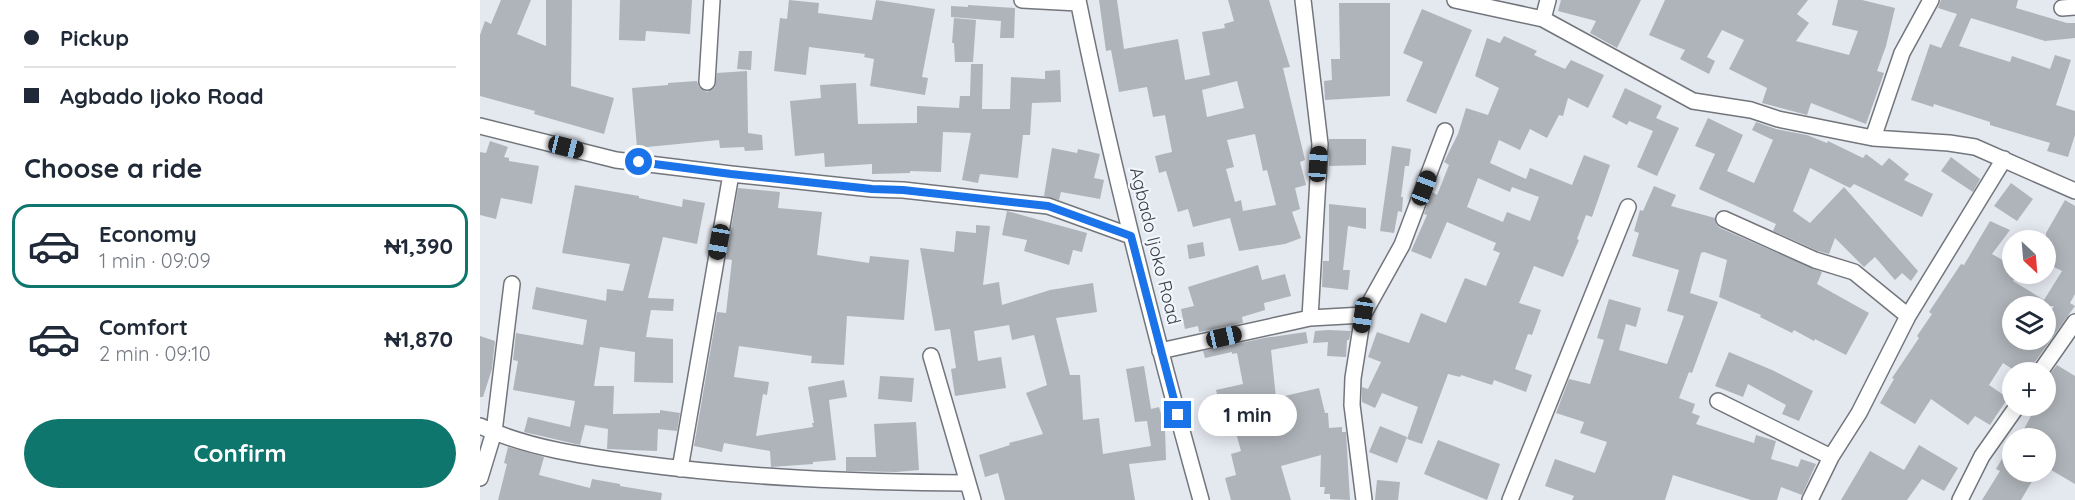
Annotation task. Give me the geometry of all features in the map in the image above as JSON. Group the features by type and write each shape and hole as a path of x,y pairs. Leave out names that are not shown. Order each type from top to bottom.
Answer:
{"street":[{"path":"706,82 712,0"},
{"path":"1022,0 1078,2"},
{"path":"1303,0 1320,144 1310,318"},
{"path":"1455,0 1543,19 1693,101 1751,110 1873,138 1966,146 2004,159 2075,191"},
{"path":"1543,19 1548,0"},
{"path":"1873,138 1902,53 1931,0"},
{"name":"Agbado Ijoko Road","path":"1078,2 1131,236 1201,500"},
{"path":"480,126 616,160 1048,206 1131,236"},
{"path":"1364,500 1352,405 1353,378 1363,315 1401,245 1445,131"},
{"path":"1810,500 1831,457 1859,412 1908,316 2004,159"},
{"path":"680,469 731,174"},
{"path":"1510,500 1628,207"},
{"path":"1724,219 1815,260 1854,272 1908,316"},
{"path":"480,478 512,284"},
{"path":"1160,351 1310,318 1363,315"},
{"path":"2047,362 2075,322"},
{"path":"931,356 973,500"},
{"path":"1718,401 1831,457"},
{"path":"1960,500 1982,456 2010,416"},
{"path":"487,429 574,454 680,469 832,481 968,483"}],"building":[{"path":"501,0 531,0 517,34 546,46 546,0 572,0 571,86 614,98 604,134 480,96 480,35 485,21 491,24"},
{"path":"620,0 692,0 690,34 646,31 645,41 619,40"},
{"path":"789,0 819,3 818,13 872,20 876,0 935,9 922,77 928,78 925,95 870,86 874,59 864,57 865,54 809,47 806,75 774,71 780,18 787,19"},
{"path":"1099,0 1117,0 1124,49 1178,39 1185,80 1210,75 1202,32 1225,28 1224,24 1234,21 1228,0 1269,0 1290,67 1283,68 1305,160 1300,162 1306,185 1295,188 1300,209 1292,212 1301,238 1285,244 1239,251 1230,218 1193,227 1188,209 1178,212 1166,171 1159,173 1155,156 1172,152 1165,115 1153,117 1147,87 1119,92 1111,50 1106,51","holes":["1237,81 1244,108 1207,117 1202,90","1255,134 1263,171 1267,170 1276,205 1243,211 1241,200 1235,202 1226,169 1234,167 1227,140"]},
{"path":"1561,0 1641,0 1617,48 1590,33 1596,21 1558,11"},
{"path":"1665,0 1808,0 1797,14 1809,23 1796,41 1849,55 1858,31 1832,25 1838,0 1862,0 1895,8 1877,71 1884,73 1866,124 1811,103 1807,115 1762,103 1767,88 1729,69 1744,40 1722,30 1707,57 1715,61 1709,74 1680,59 1685,50 1649,35"},
{"path":"1941,0 2018,0 2016,8 2067,23 2075,23 2075,38 2045,41 1971,18 1959,46 2010,62 2012,56 2050,69 2055,55 2071,60 2056,105 2075,111 2075,135 2068,157 2047,151 2050,143 1990,125 1990,122 1934,104 1933,107 1911,100 1930,44 1941,48 1957,14 1938,8"},
{"path":"1339,3 1390,3 1390,96 1325,100 1324,81 1332,80 1331,59 1340,59"},
{"path":"968,5 1015,8 1014,38 1000,38 1001,21 951,17 951,6 968,7"},
{"path":"1422,9 1472,30 1436,114 1406,101 1423,62 1403,53"},
{"path":"954,18 976,20 973,62 955,62 954,43 952,43"},
{"path":"1504,36 1537,51 1534,55 1565,69 1571,60 1604,75 1588,108 1568,98 1563,116 1559,115 1547,138 1530,129 1520,150 1499,140 1490,163 1526,179 1530,168 1572,185 1584,155 1610,165 1592,217 1586,215 1577,239 1579,240 1563,277 1534,266 1519,303 1541,310 1532,335 1528,334 1515,369 1532,375 1526,392 1494,380 1492,385 1461,375 1460,377 1448,374 1422,444 1407,439 1418,407 1382,393 1375,408 1362,402 1362,387 1368,389 1381,362 1368,357 1377,332 1409,343 1421,313 1446,323 1465,278 1486,286 1500,253 1493,250 1496,243 1447,222 1431,259 1411,251 1427,215 1424,214 1432,192 1437,195 1449,165 1444,162 1458,134 1466,108 1488,115 1499,88 1475,76 1487,38 1500,43","holes":["1478,178 1510,192 1512,187 1539,197 1530,221 1507,212 1503,222 1467,207"]},
{"path":"739,51 752,51 751,70 737,69"},
{"path":"971,64 983,64 982,109 1010,109 1011,77 1045,79 1045,71 1060,70 1061,102 1032,103 1030,135 1023,135 1018,178 980,174 978,183 962,180 971,133 943,132 941,172 910,171 910,173 872,174 872,164 825,167 824,153 795,156 790,101 821,98 820,85 856,83 858,124 917,123 917,106 959,108 960,96 970,96"},
{"path":"747,71 748,133 762,135 763,150 745,151 744,147 720,148 719,140 637,148 632,88 697,81 699,87 707,92 715,87 717,73"},
{"path":"1625,88 1662,106 1656,118 1679,128 1657,176 1637,167 1653,131 1629,121 1627,125 1612,117"},
{"path":"1708,118 1743,135 1727,171 1754,183 1773,140 1752,130 1756,122 1776,129 1807,135 1827,143 1828,141 1863,158 1866,154 1882,166 1889,158 1909,174 1904,180 1933,194 1922,217 1854,184 1850,188 1810,168 1793,211 1810,223 1844,187 1918,271 1911,281 1902,273 1895,280 1875,257 1864,267 1835,238 1829,254 1818,251 1773,231 1776,224 1699,189 1715,154 1695,146"},
{"path":"1329,139 1366,139 1366,165 1329,166"},
{"path":"490,141 508,147 504,157 509,158 509,161 539,166 532,204 501,198 496,219 480,215 480,152 486,153"},
{"path":"1392,146 1411,149 1409,166 1405,166 1401,197 1403,197 1402,212 1398,211 1394,233 1380,231"},
{"path":"1052,148 1077,153 1078,149 1100,154 1094,178 1104,180 1100,199 1061,192 1059,200 1044,196"},
{"path":"1951,157 1980,179 1973,192 1941,171"},
{"path":"2011,183 2033,199 2017,221 1994,206"},
{"path":"575,185 639,196 639,198 682,207 683,199 705,203 697,244 663,237 648,298 674,299 673,311 651,310 646,337 673,339 673,383 634,382 635,352 600,347 594,386 614,386 613,414 660,413 660,410 680,413 677,431 658,429 657,451 607,449 608,429 585,425 580,445 524,432 528,417 570,427 575,401 513,390 518,361 513,360 516,333 583,345 587,320 532,309 536,287 606,301 607,289 623,291 630,264 562,253"},
{"path":"1654,186 1676,195 1671,206 1715,218 1720,228 1822,272 1817,284 1869,313 1846,355 1794,330 1792,333 1760,317 1761,315 1719,297 1727,260 1701,253 1690,293 1718,302 1692,373 1689,372 1679,398 1695,404 1692,413 1700,416 1696,424 1754,443 1756,435 1776,441 1771,459 1798,467 1801,459 1816,464 1802,495 1781,487 1777,500 1751,500 1673,475 1665,500 1572,500 1574,496 1545,486 1555,459 1595,473 1607,442 1580,433 1584,422 1556,413 1569,379 1590,384 1604,340 1597,338 1609,299 1641,308 1636,327 1626,324 1619,350 1667,364 1684,316 1667,311 1679,270 1632,256 1639,233 1634,231 1640,210 1643,211"},
{"path":"738,188 780,192 778,208 822,212 817,255 869,263 870,256 909,260 904,320 847,316 844,365 811,363 812,356 739,346 734,377 769,382 767,395 763,394 756,436 813,427 808,387 844,380 847,397 829,400 836,460 771,467 770,451 724,443 722,452 694,446 717,312 726,313 732,260 726,259"},
{"path":"2065,200 2075,206 2075,294 2070,303 2075,306 2056,333 2056,296 2046,296 2062,271 2056,268 2056,230 2048,230"},
{"path":"1329,204 1366,208 1366,229 1348,226 1343,270 1350,270 1348,290 1322,287 1323,261 1329,261"},
{"path":"1007,211 1087,233 1082,252 1073,250 1069,265 1024,251 1027,240 1002,235"},
{"path":"1990,221 2010,230 2002,230 2002,241 1992,254 2002,260 2002,284 2018,284 2037,296 2002,296 2002,350 2043,350 2035,362 2002,362 1989,385 2002,394 2002,407 1990,425 1975,416 1968,425 1931,399 1915,424 1880,403 1894,379 1892,378 1932,314 1929,312 1961,264 1964,265"},
{"path":"976,225 990,226 983,285 999,282 1002,305 1050,290 1093,283 1097,312 1056,318 1070,375 1080,375 1083,420 1099,418 1103,454 1151,446 1147,421 1135,422 1126,369 1144,366 1151,409 1159,407 1165,428 1166,460 1129,464 1135,500 1005,500 998,473 985,477 979,455 1010,445 1009,443 1043,434 1026,393 1047,385 1034,335 1012,340 1009,325 974,331 978,361 1001,357 1006,388 955,396 951,369 956,368 950,329 935,331 920,248 954,252 956,231 976,233"},
{"path":"1203,242 1205,256 1189,259 1187,245"},
{"path":"1258,265 1262,280 1285,274 1291,296 1264,303 1265,310 1242,317 1243,323 1199,332 1198,326 1185,329 1181,309 1194,306 1188,287"},
{"path":"1315,331 1351,331 1349,340 1347,340 1346,357 1327,356 1328,342 1313,343"},
{"path":"1306,332 1308,343 1271,350 1276,398 1319,388 1325,413 1328,413 1329,428 1342,427 1342,432 1346,432 1350,500 1330,499 1330,494 1324,494 1325,487 1320,487 1321,455 1281,466 1291,500 1231,500 1225,478 1236,475 1231,454 1241,451 1234,426 1223,428 1223,425 1212,428 1209,417 1221,411 1216,390 1243,384 1237,353 1205,358 1203,351"},
{"path":"480,336 495,341 492,369 483,397 480,397"},
{"path":"1729,352 1813,391 1799,421 1782,414 1786,405 1748,384 1743,397 1715,386"},
{"path":"2056,366 2075,376 2075,484 2056,473 2056,428 2024,428 2031,416 2056,416"},
{"path":"880,376 914,378 912,402 878,399"},
{"path":"916,422 919,470 846,471 846,457 876,457 874,424"},
{"path":"1380,426 1407,437 1397,463 1369,452"},
{"path":"1438,440 1500,464 1487,500 1424,474"},
{"path":"1919,445 1958,468 1944,491 1922,479 1907,500 1841,500 1870,451 1904,470"},
{"path":"508,447 544,457 539,475 590,488 592,479 620,484 620,486 662,493 661,500 498,500 507,464 504,463"},
{"path":"2002,459 2002,482 2032,482 2021,500 1982,500 2000,471 1996,469"},
{"path":"1377,480 1400,482 1398,500 1375,500"}],"route":[{"path":"639,162 731,174 1048,206 1131,236 1178,415"}]}
